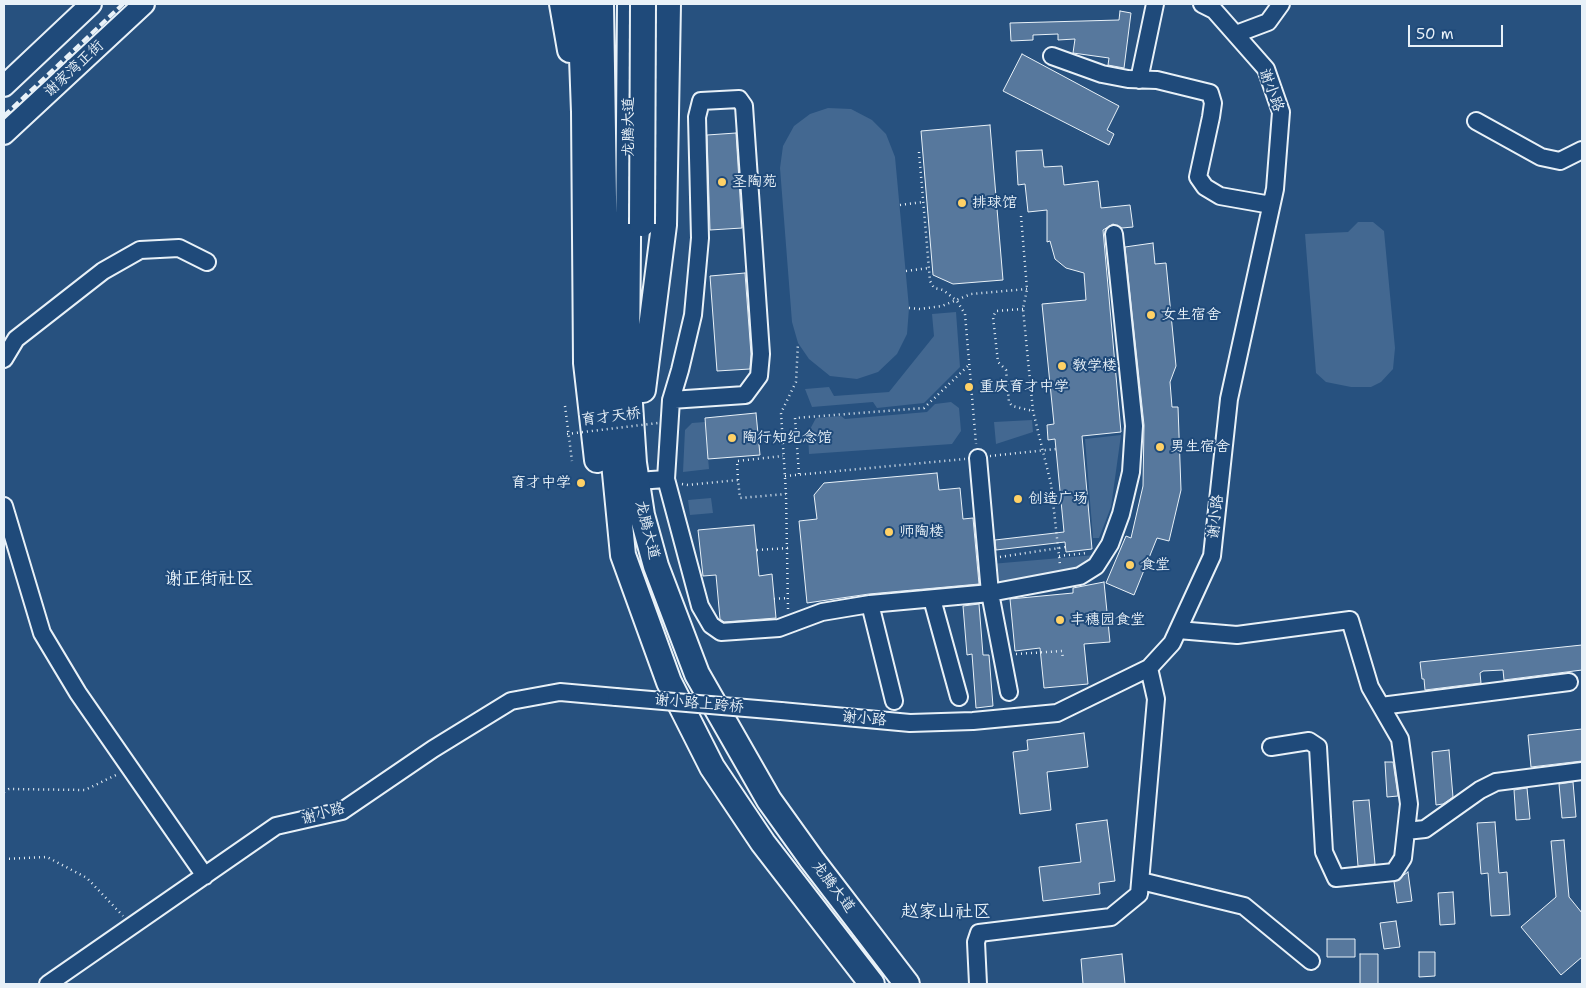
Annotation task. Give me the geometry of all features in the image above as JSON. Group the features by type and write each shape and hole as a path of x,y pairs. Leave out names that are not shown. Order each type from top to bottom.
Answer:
{"highway":[{"path":"562,4 570,45 575,334 595,444"},
{"path":"580,4 582,21 586,363 599,479 611,525 623,555"},
{"name":"龙腾大道","path":"601,4 607,391 623,555 669,682 712,767 763,843 872,984"},
{"name":"龙腾大道","path":"630,4 628,359 635,472 642,515 656,566 697,674 769,800 812,860 907,984"},
{"path":"643,4 643,390"},
{"path":"635,472 643,390 664,226 668,4"},
{"path":"595,444 607,391"}],"main road":[{"path":"4,86 92,4"},
{"name":"谢家湾正街","path":"4,134 144,4"}],"street":[{"path":"1139,80 1155,4"},
{"name":"谢小路","path":"781,711 910,723 973,721 1057,713 1149,668 1172,644 1212,556 1228,399 1271,205 1281,112 1266,69 1214,10 1202,4"},
{"path":"1236,34 1268,22 1281,4"},
{"path":"1052,56 1102,74 1139,80 1157,80 1210,93 1213,103 1211,118 1198,177 1205,187 1220,196 1271,205"},
{"path":"671,400 745,395 759,376 761,354 745,116 744,106 739,99 701,101 696,117 700,238 693,315 671,400 666,480 700,606 711,625 721,632 790,626 822,612 870,604 990,593 1062,581 1080,576 1096,566 1110,544 1121,514 1131,472 1134,426 1114,234"},
{"path":"1476,121 1541,157 1560,161 1582,150"},
{"path":"4,359 16,339 103,271 140,250 179,248 206,262"},
{"path":"978,458 990,593 1009,692"},
{"path":"635,472 666,480"},
{"path":"4,506 42,633 78,693 205,876"},
{"path":"932,599 959,697"},
{"path":"870,604 894,701"},
{"path":"1178,630 1237,635 1350,620 1370,687 1400,739 1408,804 1403,858 1394,872 1336,878 1324,852 1318,747 1309,741 1271,747"},
{"path":"978,984 976,942 979,933 1111,917 1139,894 1156,699 1149,668"},
{"path":"1381,706 1569,682"},
{"name":"谢小路","path":"48,984 276,826 342,811 433,749 511,701 560,692 616,697"},
{"name":"谢小路上跨桥","path":"616,697 781,711"},
{"path":"1406,831 1425,829 1480,790 1496,782 1582,771"},
{"path":"1141,881 1244,906 1311,961"}],"path":[{"path":"919,152 930,281 934,288 943,290 957,301 965,314 978,458"},
{"path":"900,205 923,202"},
{"path":"1021,216 1028,290 1023,309 1033,411 1051,484 1062,581"},
{"path":"906,271 929,268"},
{"path":"909,308 920,309 942,306 971,294 1028,290"},
{"path":"1023,309 996,312 993,317 998,362 1006,370 1009,402 1012,406 1033,411"},
{"path":"790,626 787,598 788,548 781,413 796,382 798,343"},
{"path":"799,474 795,418 924,408 969,364"},
{"path":"565,406 572,462"},
{"name":"育才天桥","path":"567,434 658,422"},
{"path":"785,476 1056,449"},
{"path":"783,456 737,461 738,480 740,498 786,494"},
{"path":"688,485 738,480"},
{"path":"987,559 1066,547"},
{"path":"757,550 788,548"},
{"path":"1059,556 1093,552"},
{"path":"774,599 787,598"},
{"path":"1002,656 1062,651 1062,659"},
{"path":"4,792 9,789 85,790 130,768"},
{"path":"4,859 47,857 87,878 133,926"}],"shaded area":[{"path":"828,108 851,109 872,120 886,134 895,157 909,308 907,334 897,354 878,372 857,379 830,376 809,359 798,343 792,322 780,168 783,146 794,126 810,114"},
{"path":"1358,222 1373,222 1384,231 1395,348 1393,369 1381,382 1371,387 1351,387 1326,382 1316,373 1305,234 1348,232"},
{"path":"956,312 960,367 924,403 877,408 873,402 812,407 805,389 829,387 834,396 889,392 934,336 932,314"},
{"path":"951,402 959,408 961,431 952,444 809,454 808,433 816,418 841,416 845,419 927,412 935,404"},
{"path":"1032,420 1033,432 996,444 994,422"},
{"path":"705,422 709,469 683,472 685,430 692,423"},
{"path":"1121,435 1111,507 1099,538 1093,538 1085,439"},
{"path":"711,498 713,513 690,515 688,500"},
{"path":"1095,555 1090,563 1075,572 993,586 991,564"}],"building":[{"path":"1120,11 1131,13 1124,68 1108,65 1109,58 1073,53 1075,39 1058,40 1058,34 1033,35 1033,40 1011,41 1010,23 1119,20"},
{"path":"1022,54 1119,106 1107,130 1114,134 1109,145 1003,91"},
{"name":"排球馆","path":"990,125 1003,280 953,284 933,275 921,131"},
{"name":"圣陶苑","path":"736,133 742,228 710,230 707,135"},
{"name":"教学楼","path":"1042,150 1044,167 1062,166 1064,185 1098,181 1101,208 1130,205 1133,227 1122,228 1113,224 1103,230 1121,432 1082,436 1092,549 1066,552 1065,542 996,550 995,540 1064,532 1055,439 1048,440 1047,425 1054,424 1042,304 1086,300 1084,273 1066,268 1055,259 1050,241 1047,242 1047,210 1028,212 1025,184 1018,185 1016,151"},
{"path":"1153,243 1155,264 1166,263 1176,366 1170,382 1172,407 1178,407 1181,490 1169,541 1157,538 1134,595 1106,583 1126,536 1131,538 1143,486 1144,425 1125,247"},
{"path":"745,273 751,354 750,369 717,371 710,276"},
{"name":"陶行知纪念馆","path":"756,413 760,455 708,459 705,418"},
{"name":"师陶楼","path":"937,473 939,490 960,488 963,519 973,518 979,584 869,594 807,603 799,521 817,519 814,495 824,483"},
{"path":"754,525 759,576 772,574 776,618 724,622 720,619 716,575 703,576 698,530"},
{"name":"丰穗园食堂","path":"1104,582 1110,642 1084,644 1088,684 1044,688 1040,648 1015,651 1010,599 1073,593 1073,588"},
{"path":"979,604 983,655 989,655 993,706 976,708 972,654 967,655 963,606"},
{"path":"1582,645 1582,670 1504,680 1503,670 1483,671 1480,673 1481,683 1425,690 1424,679 1422,679 1420,662"},
{"path":"1582,729 1582,761 1531,767 1528,735"},
{"path":"1084,733 1088,767 1047,772 1051,810 1020,814 1013,752 1028,750 1027,740"},
{"path":"1449,750 1453,797 1443,804 1436,805 1432,752"},
{"path":"1385,762 1393,762 1398,796 1387,797"},
{"path":"1573,782 1576,817 1562,818 1559,784"},
{"path":"1527,788 1530,819 1516,820 1514,790"},
{"path":"1369,800 1375,864 1358,866 1353,801"},
{"path":"1107,820 1115,881 1099,883 1100,894 1043,901 1039,867 1081,862 1076,824"},
{"path":"1495,822 1499,873 1507,872 1510,915 1491,916 1488,873 1481,874 1477,823"},
{"path":"1564,840 1569,897 1582,913 1582,957 1561,975 1521,927 1556,897 1551,841"},
{"path":"1408,872 1412,901 1397,903 1394,882"},
{"path":"1453,892 1455,924 1440,925 1438,893"},
{"path":"1396,921 1400,947 1384,949 1380,923"},
{"path":"1327,939 1355,939 1355,957 1327,957"},
{"path":"1419,952 1435,952 1435,976 1419,977"},
{"path":"1122,954 1125,984 1083,984 1081,959"},
{"path":"1360,954 1378,954 1378,984 1360,984"}],"railway":[{"path":"4,116 123,4"}],"place":[{"name":"圣陶苑","path":"722,182"},
{"name":"排球馆","path":"962,203"},
{"name":"女生宿舍","path":"1151,315"},
{"name":"教学楼","path":"1062,366"},
{"name":"重庆育才中学","path":"969,387"},
{"name":"陶行知纪念馆","path":"732,438"},
{"name":"男生宿舍","path":"1160,447"},
{"name":"育才中学","path":"581,483"},
{"name":"创造广场","path":"1018,499"},
{"name":"师陶楼","path":"889,532"},
{"name":"食堂","path":"1130,565"},
{"name":"丰穗园食堂","path":"1060,620"}],"district":[{"name":"谢正街社区","path":"209,579"},
{"name":"赵家山社区","path":"946,912"}]}
